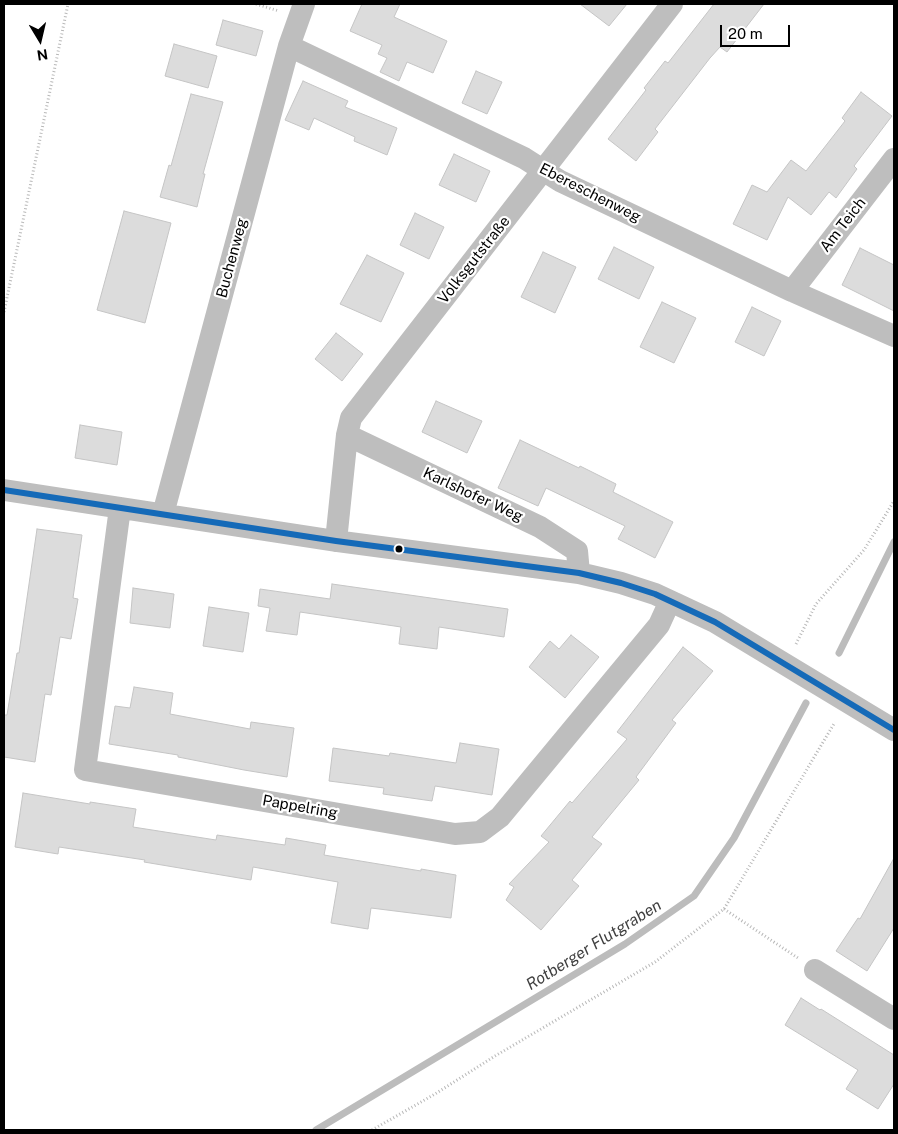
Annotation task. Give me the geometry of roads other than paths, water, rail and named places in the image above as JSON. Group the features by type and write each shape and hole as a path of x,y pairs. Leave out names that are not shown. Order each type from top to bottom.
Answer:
{"street":[{"name":"Buchenweg","path":"163,514 289,46 304,4"},
{"name":"Volksgutstraße","path":"336,541 347,435 351,418 672,4"},
{"name":"Ebereschenweg","path":"289,46 524,158 560,181 792,291 894,336"},
{"name":"Am Teich","path":"792,291 894,159"},
{"name":"Karlshofer Weg","path":"347,435 540,527 577,550 579,573"},
{"path":"4,490 336,541 579,573 620,583 670,600 715,622 894,730"},
{"name":"Pappelring","path":"120,508 85,770 455,834 480,832 500,817 659,626 670,600"},
{"path":"815,970 894,1019"}],"waterway":[{"name":"Rotberger Flutgraben","path":"839,653 894,542"},
{"name":"Rotberger Flutgraben","path":"316,1130 625,944 694,896 734,838 806,703"}]}
